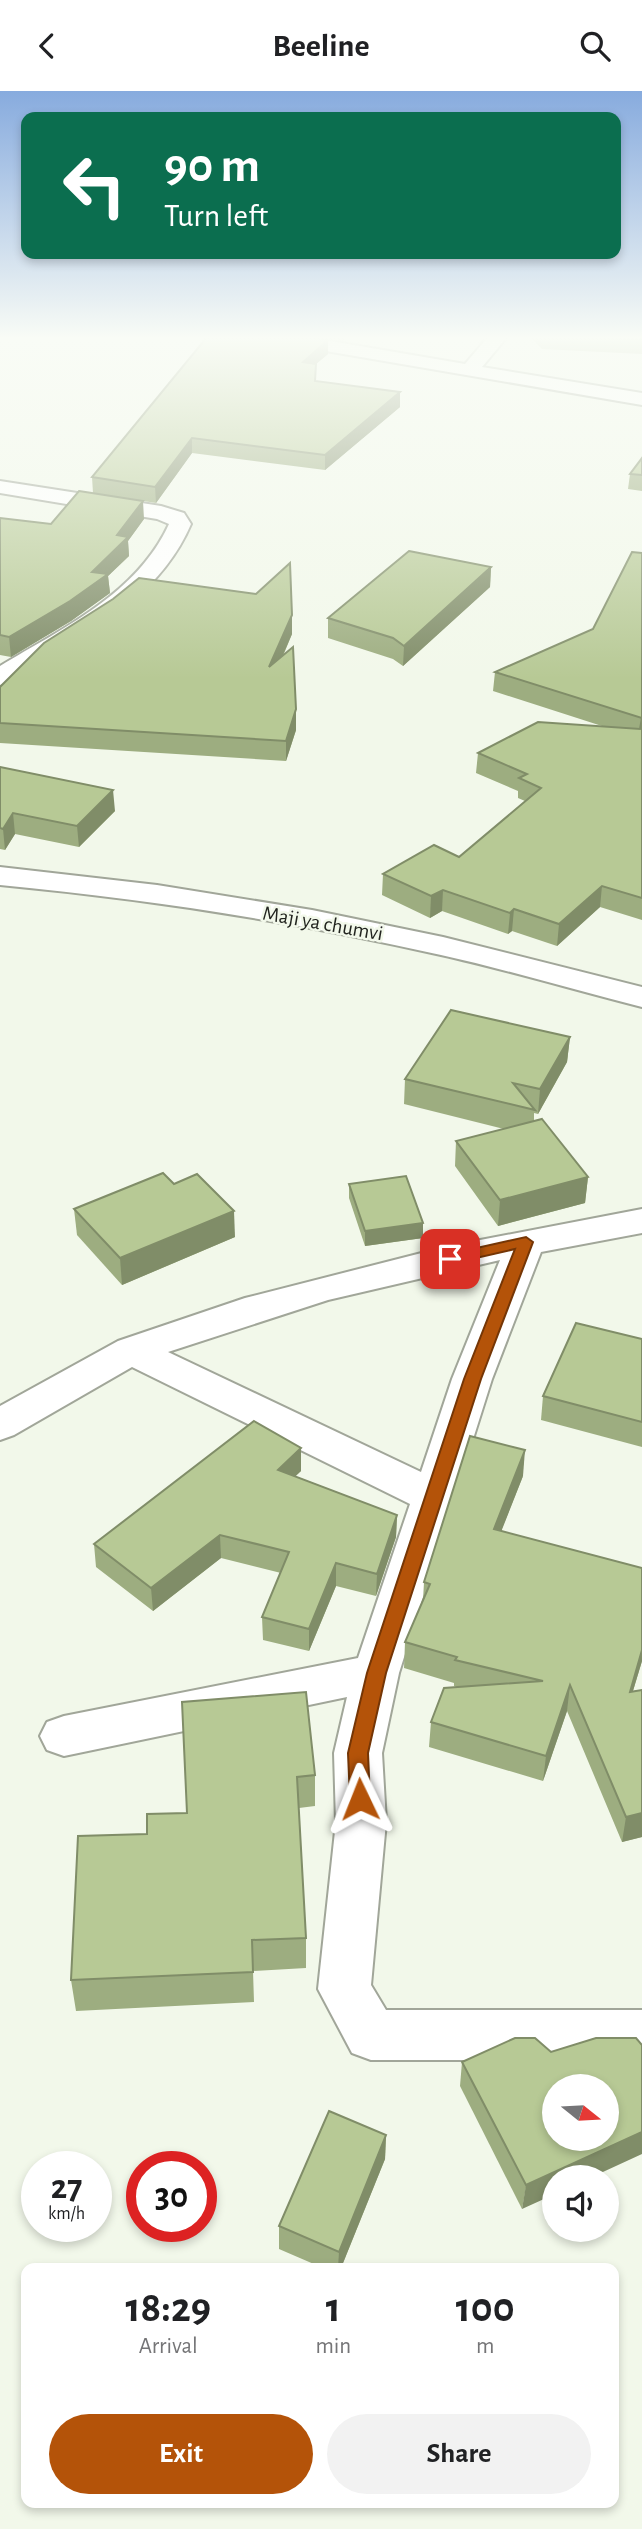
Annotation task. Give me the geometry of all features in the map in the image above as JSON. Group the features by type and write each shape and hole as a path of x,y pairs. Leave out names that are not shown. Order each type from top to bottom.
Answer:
{"street":[{"path":"0,487 162,513 176,518 180,524 173,543 154,569 131,590 61,640 0,677"},
{"name":"Maji ya chumvi","path":"0,876 77,883 317,921 415,940 642,997"},
{"path":"0,1425 132,1351 350,1281 526,1242 642,1221"},
{"path":"526,1242 472,1379 376,1673 358,1753 360,1822 344,1989 371,2035 642,2035"},
{"path":"132,1351 434,1497"},
{"path":"64,1736 376,1673"}],"building":[{"path":"114,451 182,451 155,487 92,477"},
{"path":"292,451 330,451 325,455"},
{"path":"642,458 642,475 630,474"},
{"path":"79,491 143,501 117,535 128,537 92,572 108,574 70,601 9,637 0,635 0,518 51,524"},
{"path":"409,551 491,567 404,646 393,638 328,618"},
{"path":"632,552 642,553 642,718 495,672 593,629"},
{"path":"290,563 292,615 269,667 293,647 296,709 286,741 0,723 0,687 44,643 113,599 139,578 256,594"},
{"path":"642,718 642,898 602,886 559,924 514,909 510,913 443,890 431,896 383,874 434,845 459,857 541,788 519,778 527,774 478,753 538,722 640,729"},
{"path":"0,767 113,790 77,826 13,813 3,829 0,828"},
{"path":"451,1010 570,1037 540,1089 513,1083 535,1110 405,1079"},
{"path":"542,1119 588,1177 500,1200 456,1141"},
{"path":"163,1173 174,1184 197,1174 234,1211 120,1258 74,1209"},
{"path":"406,1176 423,1223 365,1231 349,1184"},
{"path":"576,1323 642,1339 642,1422 543,1396"},
{"path":"254,1421 301,1448 278,1470 397,1515 377,1574 336,1563 309,1629 262,1617 289,1552 220,1535 151,1588 94,1544"},
{"path":"470,1436 525,1450 494,1529 642,1568 642,1650 630,1692 642,1690 642,1813 626,1817 570,1685 546,1756 431,1722 444,1688 543,1681 455,1660 457,1657 405,1642 430,1584 424,1582"},
{"path":"306,1692 315,1775 297,1777 306,1938 252,1940 253,1972 71,1980 78,1836 147,1834 147,1814 187,1813 182,1702"},
{"path":"515,2038 535,2038 551,2052 596,2038 636,2038 642,2045 642,2132 620,2142 620,2074 542,2074 542,2151 600,2151 570,2165 542,2165 542,2178 526,2185 462,2062"},
{"path":"329,2111 386,2135 339,2252 279,2226"}],"route":[{"path":"360,1799 358,1753 376,1673 472,1379 526,1242 450,1259"}]}
